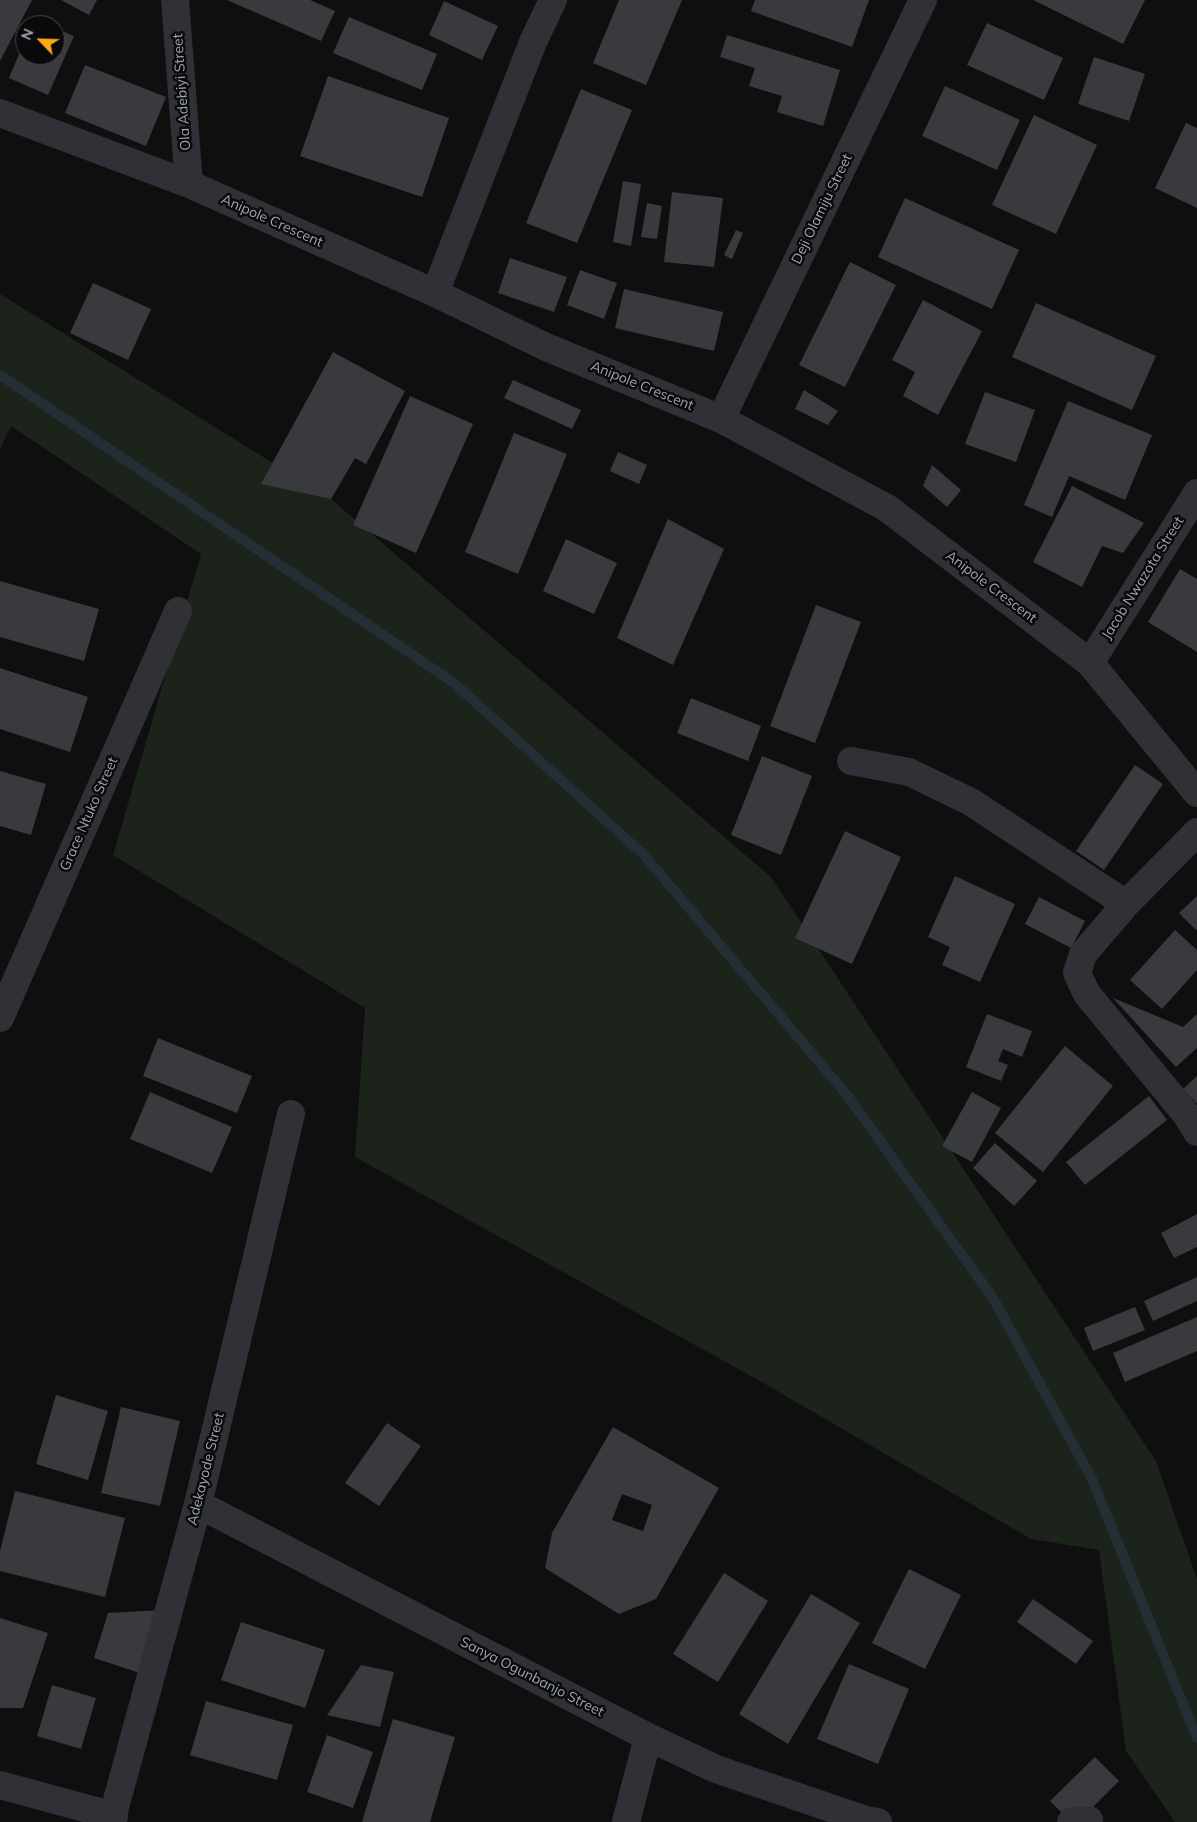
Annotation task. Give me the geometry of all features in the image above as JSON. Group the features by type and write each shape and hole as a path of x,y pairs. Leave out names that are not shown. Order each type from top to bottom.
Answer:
{"street":[{"name":"Ola Adebiyi Street","path":"175,0 189,184"},
{"path":"435,293 533,42 553,0"},
{"name":"Deji Olamiju Street","path":"721,418 922,0"},
{"name":"Anipole Crescent","path":"0,113 189,184 435,293 546,347 721,418 887,508 1090,663 1197,793"},
{"name":"Jacob Nwazota Street","path":"1090,663 1197,493"},
{"name":"Grace Ntuko Street","path":"0,1018 178,611"},
{"path":"851,761 909,772 972,802 1126,904"},
{"path":"1197,832 1126,904 1084,954 1077,974 1087,994 1186,1114 1197,1132"},
{"name":"Adekayode Street","path":"112,1819 198,1504 291,1114"},
{"name":"Sanya Ogunbanjo Street","path":"198,1504 648,1737 716,1769 866,1820 878,1822"},
{"path":"626,1822 648,1737"},
{"path":"0,1785 112,1819"}],"shaded area":[{"path":"0,294 331,499 771,877 1156,1461 1197,1579 1197,1822 1175,1822 1126,1751 1099,1550 1031,1539 760,1381 355,1157 365,1008 113,855 201,554 11,426 0,449"}],"building":[{"path":"0,0 32,0 24,15 15,15 15,32 0,61"},
{"path":"61,0 97,0 89,15"},
{"path":"227,0 310,0 335,11 321,41"},
{"path":"619,0 682,0 646,85 593,63"},
{"path":"755,0 869,0 852,47 751,11"},
{"path":"1033,0 1145,0 1123,44"},
{"path":"444,1 498,26 482,60 429,35"},
{"path":"349,17 437,54 422,90 333,53"},
{"path":"987,23 1063,58 1044,100 967,65"},
{"path":"65,32 74,36 65,56"},
{"path":"727,35 840,70 823,126 777,112 782,96 749,86 755,68 720,57"},
{"path":"1094,57 1145,74 1129,121 1078,104"},
{"path":"15,64 61,65 48,95 9,78"},
{"path":"85,65 166,97 146,146 65,113"},
{"path":"328,76 449,118 422,197 300,156"},
{"path":"945,86 1020,120 997,170 922,136"},
{"path":"581,89 632,110 577,243 526,223"},
{"path":"1034,115 1097,145 1056,234 992,205"},
{"path":"1186,123 1197,128 1197,208 1155,188"},
{"path":"623,181 641,184 631,246 613,242"},
{"path":"672,192 723,198 714,267 664,262"},
{"path":"905,198 1019,250 992,309 878,257"},
{"path":"647,203 662,206 657,239 641,237"},
{"path":"736,230 743,233 732,259 724,255"},
{"path":"510,258 567,277 554,312 498,293"},
{"path":"850,262 896,285 845,387 799,365"},
{"path":"580,270 617,283 604,319 567,305"},
{"path":"93,283 151,309 128,360 70,333"},
{"path":"624,289 723,312 714,351 615,328"},
{"path":"923,300 982,331 938,415 903,396 915,372 892,360"},
{"path":"1036,303 1156,356 1132,410 1012,357"},
{"path":"333,352 405,391 366,464 355,458 331,499 261,484"},
{"path":"513,380 581,410 572,429 504,398"},
{"path":"804,390 838,411 828,425 795,409"},
{"path":"985,392 1035,410 1016,462 965,444"},
{"path":"410,396 473,424 416,553 353,525"},
{"path":"1068,401 1152,435 1125,500 1069,476 1052,517 1024,505"},
{"path":"514,433 567,454 518,574 465,552"},
{"path":"618,452 647,465 639,484 610,471"},
{"path":"932,465 961,490 947,507 923,486"},
{"path":"1072,486 1144,523 1123,553 1102,546 1082,587 1033,562"},
{"path":"668,519 724,549 673,665 617,638"},
{"path":"566,539 617,563 594,614 543,591"},
{"path":"1180,569 1197,579 1197,652 1148,622"},
{"path":"0,581 99,609 84,661 0,637"},
{"path":"816,605 861,622 815,743 770,726"},
{"path":"0,668 88,697 70,752 0,729"},
{"path":"691,698 761,726 748,761 677,733"},
{"path":"762,756 812,776 781,855 731,835"},
{"path":"1135,765 1163,784 1104,870 1076,851"},
{"path":"0,771 46,784 31,835 0,826"},
{"path":"845,831 901,857 852,964 795,938"},
{"path":"955,876 1015,904 980,982 942,965 950,947 928,937"},
{"path":"1197,896 1197,929 1196,930 1179,913"},
{"path":"1039,897 1085,921 1071,948 1025,924"},
{"path":"1175,930 1197,950 1197,970 1162,1009 1130,980"},
{"path":"1113,998 1183,1027 1197,1014 1197,1048 1176,1067"},
{"path":"987,1014 1032,1031 1022,1057 1003,1049 998,1061 1008,1065 1001,1081 966,1067"},
{"path":"158,1038 252,1076 237,1113 143,1076"},
{"path":"1065,1046 1113,1086 1043,1172 995,1133"},
{"path":"1197,1076 1197,1104 1183,1089"},
{"path":"150,1092 232,1127 212,1173 130,1139"},
{"path":"972,1092 1001,1108 972,1162 942,1146"},
{"path":"1149,1096 1167,1120 1085,1185 1066,1162"},
{"path":"995,1143 1037,1181 1014,1206 973,1168"},
{"path":"1197,1214 1197,1247 1174,1258 1161,1233"},
{"path":"1197,1277 1197,1301 1153,1321 1144,1301"},
{"path":"1135,1307 1145,1330 1093,1351 1084,1328"},
{"path":"1197,1317 1197,1351 1125,1382 1113,1353"},
{"path":"56,1395 108,1411 88,1480 36,1464"},
{"path":"121,1407 180,1421 160,1506 101,1493"},
{"path":"387,1423 421,1446 379,1506 345,1483"},
{"path":"613,1427 719,1488 656,1599 619,1614 545,1568 552,1533","holes":["622,1494 652,1505 643,1531 612,1520"]},
{"path":"15,1491 125,1518 105,1597 0,1571 0,1551"},
{"path":"909,1569 961,1595 925,1669 872,1643"},
{"path":"724,1573 768,1601 718,1682 673,1654"},
{"path":"811,1594 860,1623 788,1744 739,1714"},
{"path":"1033,1599 1093,1641 1076,1664 1017,1622"},
{"path":"163,1610 143,1674 94,1658 108,1613"},
{"path":"0,1618 48,1633 23,1708 0,1708"},
{"path":"241,1622 325,1650 305,1708 221,1680"},
{"path":"849,1664 909,1689 878,1764 817,1739"},
{"path":"361,1665 394,1672 380,1727 327,1715"},
{"path":"52,1685 96,1698 81,1749 37,1736"},
{"path":"206,1701 293,1725 277,1780 190,1755"},
{"path":"393,1719 455,1737 430,1822 362,1822"},
{"path":"327,1735 373,1752 353,1808 307,1792"},
{"path":"1095,1757 1119,1781 1082,1818 1065,1816 1050,1801"}],"waterway":[{"path":"0,375 454,683 644,855 847,1095 993,1298 1092,1479 1197,1738"}]}
